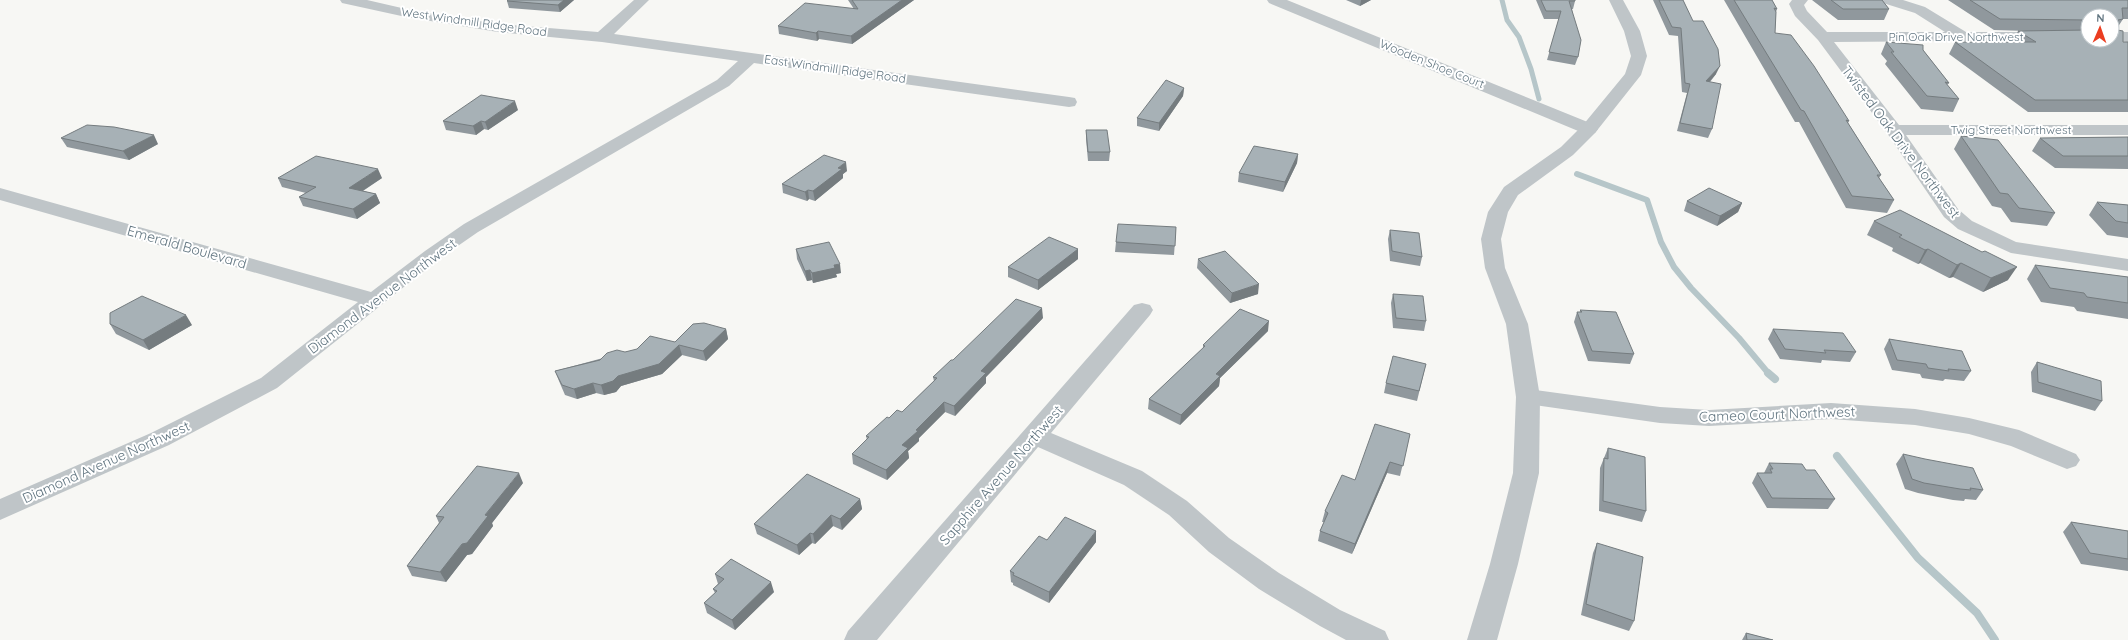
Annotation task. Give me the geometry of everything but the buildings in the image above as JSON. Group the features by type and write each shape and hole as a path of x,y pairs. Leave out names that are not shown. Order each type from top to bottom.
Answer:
{"street":[{"name":"West Windmill Ridge Road","path":"347,0 406,13 467,23 602,37"},
{"path":"602,37 642,0"},
{"name":"Wooden Shoe Court","path":"1274,0 1589,129"},
{"path":"1482,640 1504,564 1526,473 1528,397 1517,324 1495,268 1491,239 1498,212 1511,190 1567,152 1589,129 1633,76 1639,56 1632,31 1616,0"},
{"name":"Twisted Oak Drive Northwest","path":"1801,0 1796,4 1797,9 1823,37 1894,130 1951,213 1974,231 2011,247 2128,265"},
{"path":"1888,0 1920,10 1963,37"},
{"name":"East Windmill Ridge Road","path":"602,37 1069,102"},
{"name":"Pin Oak Drive Northwest","path":"1823,37 2080,37"},
{"name":"Diamond Avenue Northwest","path":"0,510 160,439 269,383 432,255 471,228 723,82 751,57"},
{"name":"Twig Street Northwest","path":"1894,130 2128,130"},
{"name":"Emerald Boulevard","path":"0,194 375,300"},
{"name":"Sapphire Avenue Northwest","path":"859,640 1142,310"},
{"name":"Cameo Court Northwest","path":"1528,397 1660,415 1709,418 1831,410 1915,417 1969,426 2019,440 2067,460"},
{"path":"1035,436 1133,478 1178,508 1218,544 1269,581 1330,618 1374,640"}],"waterway":[{"path":"1502,0 1507,20 1519,37 1531,69 1539,99"},
{"path":"1577,174 1647,200 1661,242 1674,267 1691,288 1739,338 1769,374"},
{"path":"1769,374 1775,379"},
{"path":"1837,456 1918,558 1977,613 1995,640"}]}
